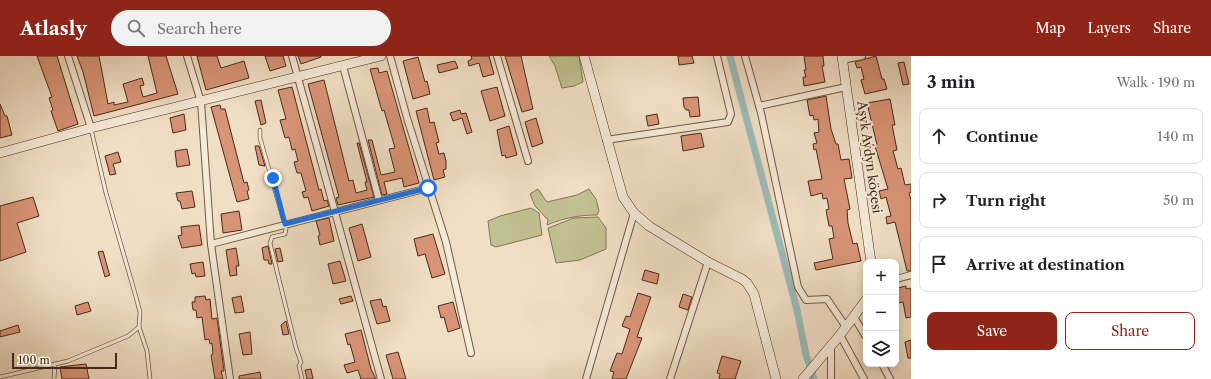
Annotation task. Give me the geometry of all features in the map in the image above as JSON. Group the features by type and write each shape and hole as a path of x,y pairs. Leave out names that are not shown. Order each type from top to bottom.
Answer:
{"street":[{"path":"68,56 91,128"},
{"path":"187,56 201,102 211,244 230,379"},
{"path":"292,56 381,379"},
{"path":"0,153 91,128 201,102 381,56"},
{"path":"390,56 428,188 446,242 471,353"},
{"path":"497,56 528,161"},
{"path":"584,56 623,197 634,213 649,226 708,262 742,278 747,283 754,294 776,379"},
{"path":"606,140 728,122 731,114 717,56"},
{"path":"745,56 759,106 798,287 806,300 827,299 846,327"},
{"path":"842,58 862,56"},
{"name":"Aşyk Aýdyn köçesi","path":"842,58 871,259"},
{"path":"343,66 379,200"},
{"path":"759,106 846,87"},
{"path":"211,244 428,188"},
{"path":"586,379 634,213"},
{"path":"670,379 708,262"},
{"path":"899,278 911,275"},
{"path":"803,379 840,335 863,304"},
{"path":"854,317 863,332"},
{"path":"840,335 864,379"},
{"path":"828,348 831,379"},
{"path":"884,367 890,379"}],"lane":[{"path":"91,128 106,193 140,312 139,327 147,351 150,379"},
{"path":"260,130 260,138 285,224 285,234 272,237 270,243 301,362 299,366 302,379"},
{"path":"0,377 55,364 88,353 128,336 139,327"},
{"path":"54,379 55,364"}],"shaded area":[{"path":"549,56 579,56 583,82 574,86 562,88 555,66"},
{"path":"538,189 547,202 577,195 589,189 596,199 599,211 597,215 572,217 547,225 548,220 535,206 530,194"},
{"path":"531,208 539,213 542,235 496,247 491,245 488,221 500,216"},
{"path":"598,217 606,228 606,249 580,260 556,263 548,228 574,218"}],"building":[{"path":"37,56 57,56 78,124 58,131 51,111 53,110 49,98 52,97"},
{"path":"77,56 99,56 108,104 114,102 114,105 128,102 123,84 142,78 144,85 140,86 143,97 157,93 148,56 166,56 178,94 94,116 83,72"},
{"path":"197,56 217,56 221,68 244,61 249,78 206,90"},
{"path":"265,56 283,56 286,66 270,71"},
{"path":"298,56 321,56 321,57 301,64"},
{"path":"471,56 489,56 494,74 483,77 479,63 469,66 468,61 472,59"},
{"path":"505,56 521,56 533,109 522,112"},
{"path":"678,56 692,56 694,63 679,65"},
{"path":"804,56 823,56 824,66 822,66 825,82 804,86 803,77 806,77 804,70 806,70"},
{"path":"876,56 882,79 884,79 887,89 865,94 861,80 864,79 861,67 857,68 855,62"},
{"path":"418,57 430,94 413,99 403,61"},
{"path":"455,61 458,68 439,73 437,65"},
{"path":"904,62 909,84 903,85 898,63"},
{"path":"378,68 379,73 387,71 419,183 404,187 402,178 384,182 387,194 382,195 368,140 372,140 381,175 395,172 389,149 395,148 384,110 382,111 370,69"},
{"path":"324,80 349,181 353,180 356,193 367,190 365,182 367,182 357,143 359,143 374,197 338,205 336,198 339,197 308,84"},
{"path":"292,87 319,190 321,189 324,201 327,200 329,206 312,211 308,197 304,198 302,192 306,191 301,173 297,173 294,162 298,161 295,149 292,150 289,137 285,138 280,120 286,119 278,90"},
{"path":"497,87 505,116 490,121 481,91"},
{"path":"826,96 831,129 836,144 838,144 841,160 849,159 852,178 844,179 850,209 847,210 848,223 853,244 857,243 861,261 816,270 814,263 833,259 829,239 834,238 832,226 829,226 826,210 829,209 827,198 823,199 822,193 811,196 808,181 822,179 816,149 814,150 813,144 817,143 814,133 819,132 818,119 814,120 813,115 810,116 807,100"},
{"path":"698,97 700,116 690,117 689,110 686,110 684,107 683,98"},
{"path":"890,99 895,125 892,125 897,150 893,151 898,169 901,168 905,185 911,184 911,192 909,193 911,200 911,271 907,271 895,222 887,224 886,217 891,216 886,197 881,199 879,191 888,189 875,146 877,145 867,103"},
{"path":"261,100 266,123 261,125 255,101"},
{"path":"0,104 5,116 7,116 12,135 0,138"},
{"path":"220,105 221,109 225,109 244,183 247,182 249,190 247,191 249,199 237,202 211,107"},
{"path":"427,108 430,123 434,122 439,142 436,143 439,154 444,153 446,161 446,169 443,170 445,177 434,180 416,111"},
{"path":"460,110 461,114 466,113 472,132 467,134 462,118 453,121 450,113"},
{"path":"184,114 186,130 173,133 170,118"},
{"path":"657,114 659,124 648,126 646,116"},
{"path":"536,118 543,143 532,147 525,122"},
{"path":"509,126 517,155 506,158 505,155 502,156 497,130"},
{"path":"701,133 704,147 683,151 681,136"},
{"path":"255,146 259,146 265,166 259,165"},
{"path":"187,149 190,165 177,167 175,151"},
{"path":"118,152 121,162 113,164 116,174 110,175 105,156"},
{"path":"192,191 195,207 182,209 176,193"},
{"path":"33,197 39,216 17,223 26,252 0,261 0,206"},
{"path":"239,211 242,230 223,233 221,214"},
{"path":"329,218 334,241 320,245 318,236 320,235 316,221"},
{"path":"362,224 371,257 358,261 349,228"},
{"path":"199,225 202,245 182,248 178,236 182,235 181,227"},
{"path":"433,234 445,274 432,278 425,254 418,256 414,239"},
{"path":"268,246 272,264 269,264 268,260 264,260 262,248"},
{"path":"236,248 239,266 236,266 237,275 230,276 226,250"},
{"path":"280,248 283,261 278,262 275,249"},
{"path":"103,251 110,275 105,277 98,252"},
{"path":"340,261 346,281 333,284 328,264"},
{"path":"203,262 205,276 196,277 195,273 192,274 190,264"},
{"path":"645,270 659,274 657,284 642,280"},
{"path":"906,286 906,289 910,288 911,317 906,318 903,302 899,303 899,288"},
{"path":"638,293 651,297 637,337 642,338 626,379 612,379 614,372 610,371 617,353 622,354 630,329 622,326 626,316 630,317"},
{"path":"683,294 692,297 688,310 679,307"},
{"path":"205,296 206,300 210,299 212,319 217,318 224,371 221,371 223,379 215,379 211,355 213,354 212,343 210,344 209,339 205,340 202,317 197,318 196,310 193,310 192,302 195,302 195,297"},
{"path":"241,296 244,312 235,313 232,298"},
{"path":"351,296 353,301 341,304 339,299"},
{"path":"381,299 383,307 386,306 390,321 377,324 370,301"},
{"path":"88,302 91,311 77,315 75,306"},
{"path":"453,302 460,328 448,332 444,317 441,318 438,306"},
{"path":"286,321 289,334 283,335 281,325"},
{"path":"18,325 20,332 0,337 0,331"},
{"path":"361,330 371,369 376,379 361,379 358,370 347,373 344,365 355,362 350,344 348,345 345,334"},
{"path":"250,332 252,354 243,355 239,334"},
{"path":"911,340 911,358 908,358 905,342"},
{"path":"398,352 406,379 393,379 386,355"},
{"path":"722,356 741,361 735,379 719,379 720,374 717,373"},
{"path":"86,364 89,379 62,379 60,367"},
{"path":"311,369 313,379 307,379 305,370"},
{"path":"260,372 261,379 239,379 239,376"}],"waterway":[{"path":"730,56 797,310 806,355 814,379"}],"route":[{"path":"273,178 285,224 428,188"}]}
